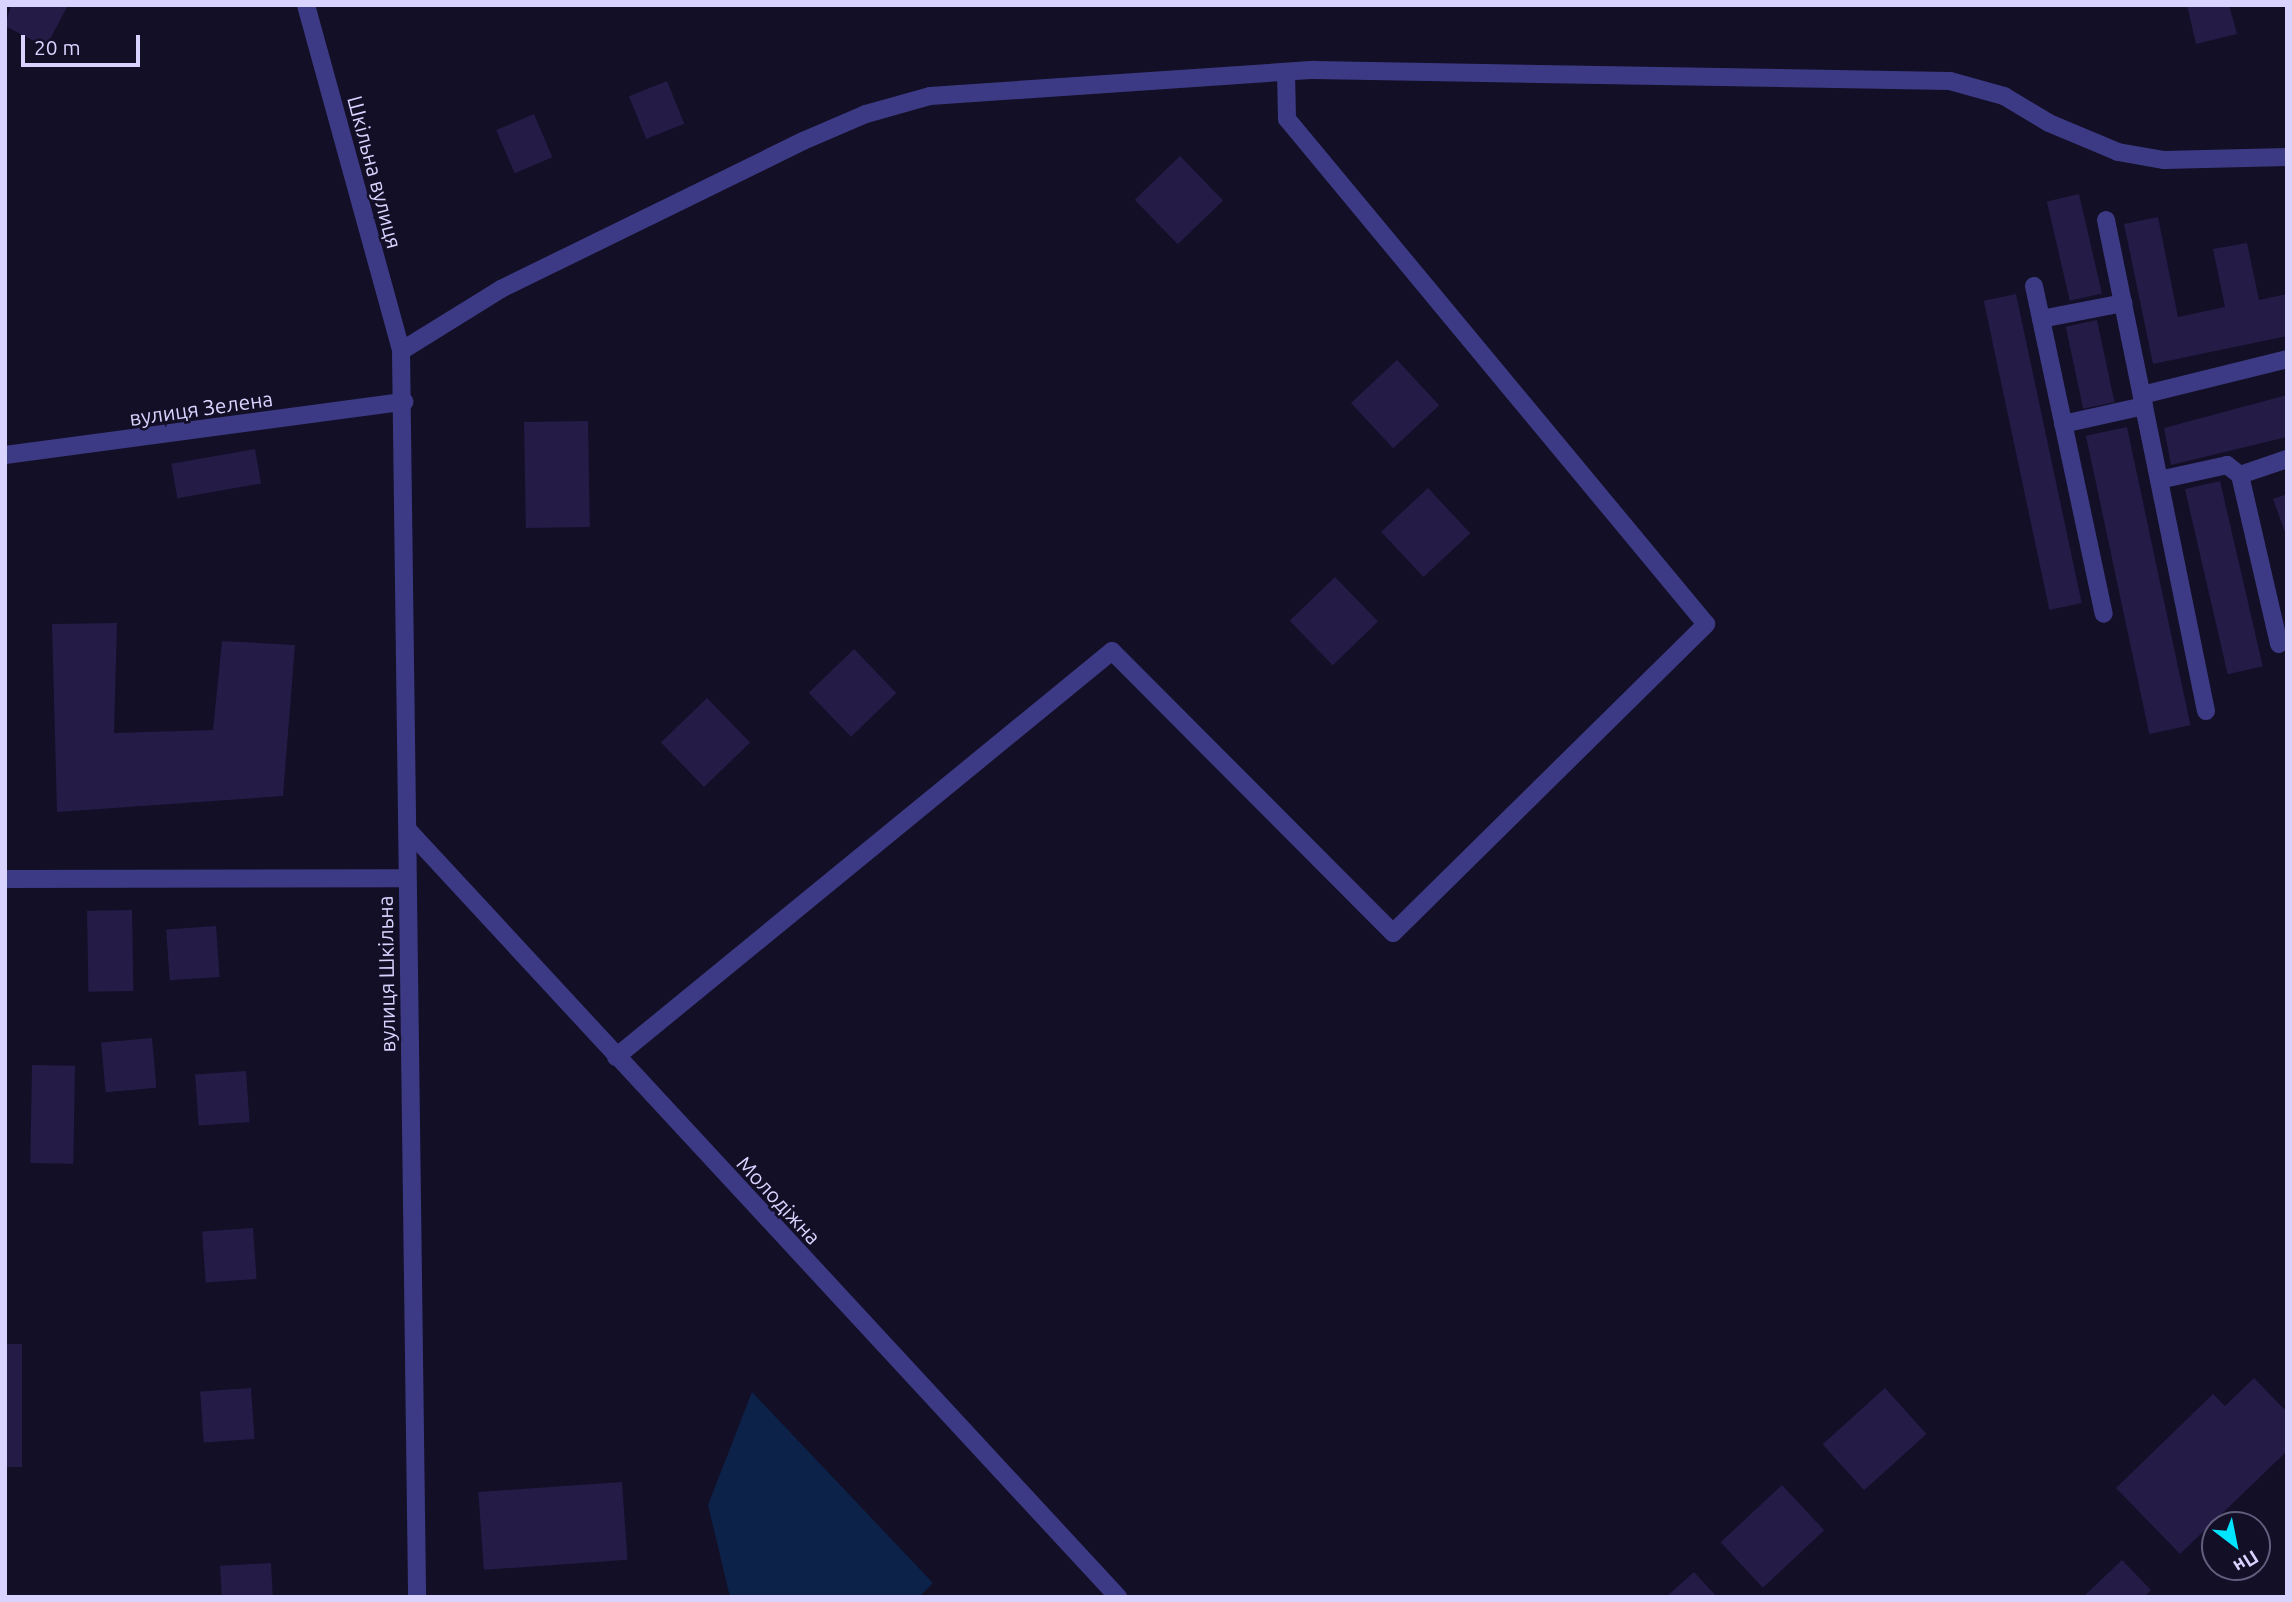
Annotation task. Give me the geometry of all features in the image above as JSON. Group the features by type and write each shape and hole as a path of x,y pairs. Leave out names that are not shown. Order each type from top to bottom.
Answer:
{"street":[{"name":"Шкільна вулиця","path":"306,5 401,351"},
{"path":"401,351 501,289 866,114 930,96 1286,72 1950,81 2004,96 2049,123 2118,152 2164,160 2287,157"},
{"path":"615,1057 1112,652 1393,933 1706,624 1287,119 1286,72"},
{"path":"2106,220 2206,711"},
{"path":"2034,286 2104,614"},
{"path":"2041,319 2123,303"},
{"name":"вулиця Шкільна","path":"401,351 404,402 409,831 407,878 417,1597"},
{"path":"2063,424 2287,359"},
{"name":"вулиця Зелена","path":"5,456 404,402"},
{"path":"2240,475 2287,459"},
{"path":"2159,480 2227,465 2240,475 2279,644"},
{"name":"Молодіжна","path":"409,831 615,1057 1118,1597"},
{"path":"5,879 407,878"}],"water":[{"path":"752,1392 933,1583 919,1597 730,1597 708,1505"}],"building":[{"path":"11,5 68,5 46,47 5,26"},
{"path":"2187,5 2229,5 2237,34 2196,44"},
{"path":"667,81 684,124 646,139 629,96"},
{"path":"534,114 552,157 515,173 496,130"},
{"path":"1180,156 1223,201 1178,244 1135,200"},
{"path":"2079,194 2102,293 2070,301 2047,201"},
{"path":"2158,217 2178,317 2225,307 2213,249 2247,243 2259,300 2287,294 2287,336 2153,364 2124,224"},
{"path":"2016,294 2082,603 2049,610 1984,301"},
{"path":"2097,320 2114,402 2083,409 2066,327"},
{"path":"1397,360 1439,405 1393,448 1351,403"},
{"path":"2287,395 2287,437 2171,465 2164,428"},
{"path":"588,421 590,527 526,528 524,422"},
{"path":"2127,427 2190,725 2149,734 2086,436"},
{"path":"255,449 261,483 177,498 171,464"},
{"path":"2220,481 2263,666 2228,674 2185,489"},
{"path":"1428,488 1470,533 1423,577 1381,532"},
{"path":"2287,494 2287,535 2286,535 2273,499"},
{"path":"1335,577 1378,622 1333,665 1290,621"},
{"path":"117,623 114,733 213,730 222,641 295,645 283,796 57,812 52,624"},
{"path":"854,649 896,693 851,737 809,693"},
{"path":"707,698 750,743 704,787 661,742"},
{"path":"132,910 133,991 88,992 87,911"},
{"path":"216,926 220,977 170,980 166,929"},
{"path":"152,1038 156,1088 106,1092 101,1042"},
{"path":"32,1065 75,1066 73,1164 30,1163"},
{"path":"246,1071 250,1122 199,1125 195,1075"},
{"path":"253,1228 257,1279 206,1282 202,1232"},
{"path":"5,1344 22,1344 22,1467 5,1467"},
{"path":"2254,1378 2287,1412 2287,1451 2225,1511 2201,1511 2201,1534 2180,1554 2116,1488 2213,1394 2225,1406"},
{"path":"251,1388 255,1439 204,1442 200,1392"},
{"path":"1885,1388 1926,1434 1864,1490 1823,1444"},
{"path":"622,1482 627,1560 484,1570 478,1492"},
{"path":"1782,1485 1824,1530 1763,1588 1721,1542"},
{"path":"2122,1560 2151,1590 2144,1597 2083,1597"},
{"path":"271,1563 273,1597 222,1597 220,1566"},
{"path":"1694,1572 1717,1597 1666,1597"}]}
